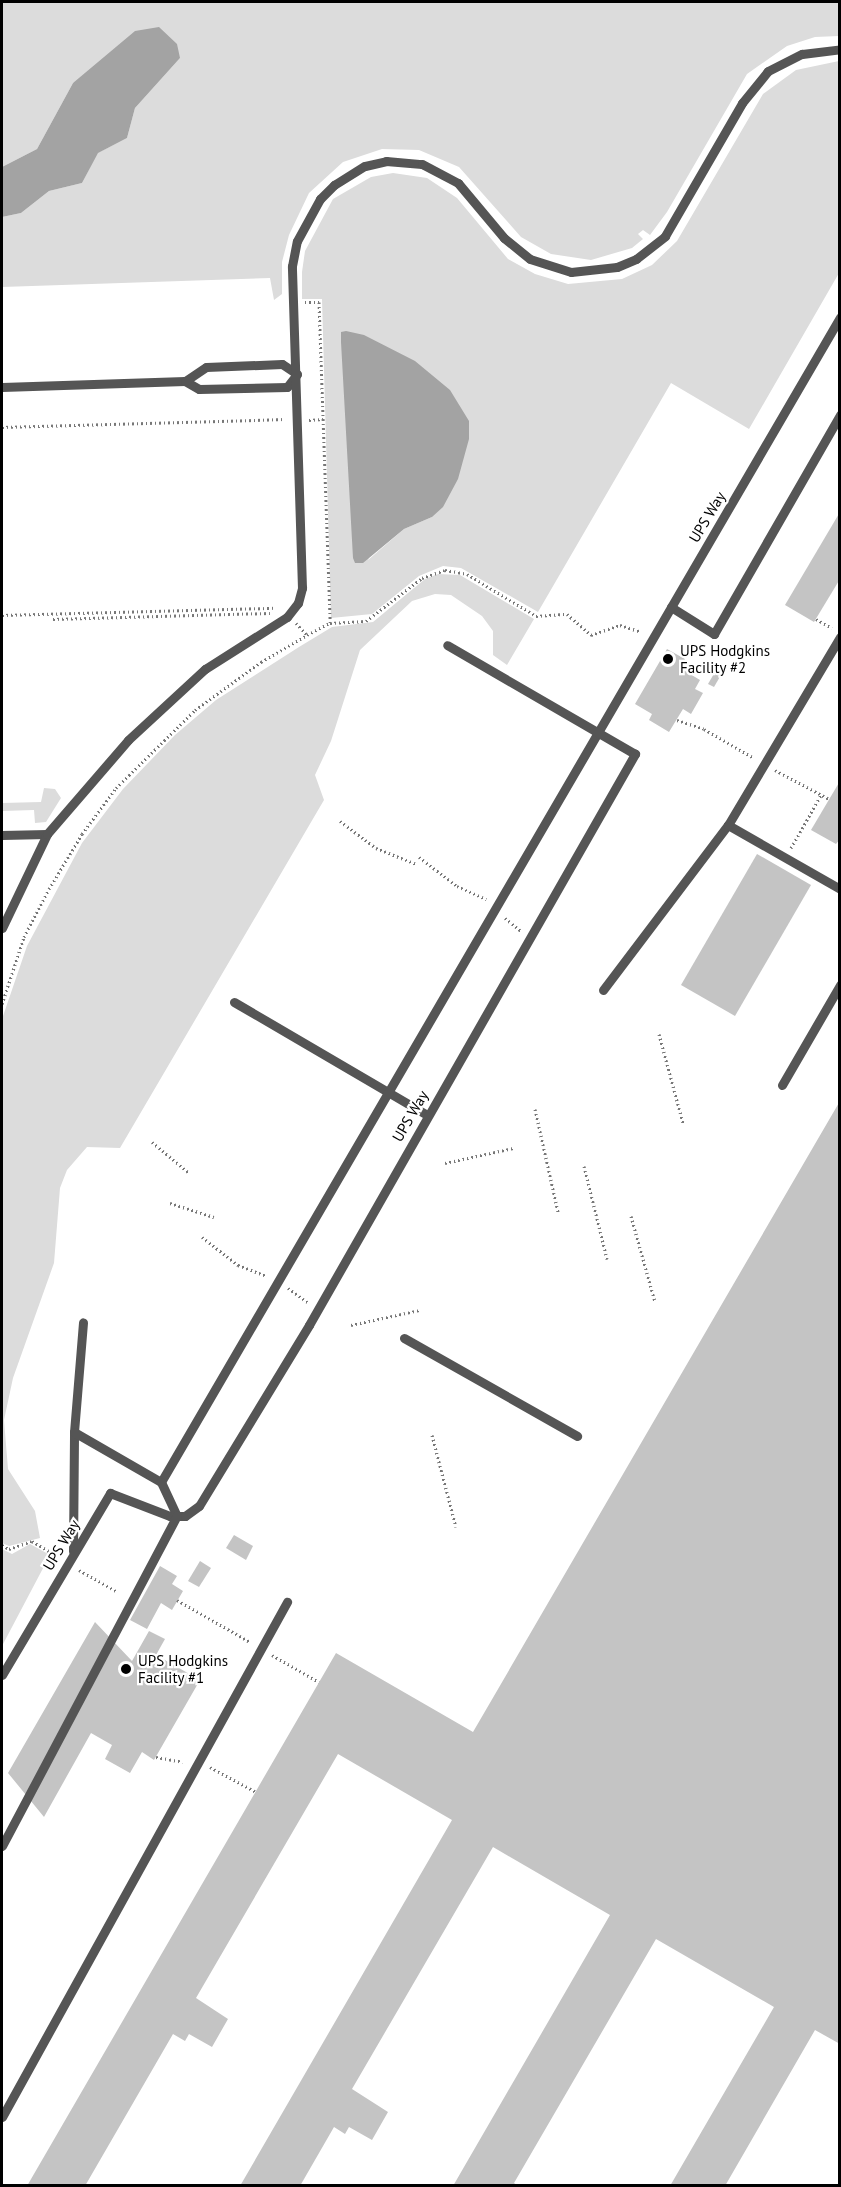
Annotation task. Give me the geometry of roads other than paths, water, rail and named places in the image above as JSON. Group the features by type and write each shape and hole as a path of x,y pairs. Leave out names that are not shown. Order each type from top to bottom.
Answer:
{"lane":[{"path":"2,928 47,834 76,797 174,695 217,661 287,616 298,603 302,588 292,255 310,212 349,174 386,161 405,161 435,168 463,188 504,238 530,259 571,272 617,267 636,259 665,236 742,104 768,71 802,54 840,49"},
{"name":"UPS Way","path":"161,1482 840,317"},
{"path":"185,381 206,367 282,364 297,374"},
{"path":"2,387 185,381 199,389 287,387 297,374"},
{"path":"671,607 714,634 840,415"},
{"path":"603,990 728,825 840,637"},
{"name":"UPS Way","path":"2,1675 110,1493 177,1516 185,1516 199,1506 318,1310 427,1115 635,754 447,645"},
{"path":"728,825 840,889"},
{"path":"2,836 47,834"},
{"path":"782,1085 840,985"},
{"path":"234,1002 427,1115"},
{"path":"73,1553 74,1432 83,1322"},
{"path":"404,1338 577,1436"},
{"path":"2,1846 177,1516 161,1482 74,1432"},
{"path":"2,2117 286,1602"}],"place":[{"name":"UPS Hodgkins Facility #2","path":"668,659"},
{"name":"UPS Hodgkins Facility #1","path":"126,1669"}]}
